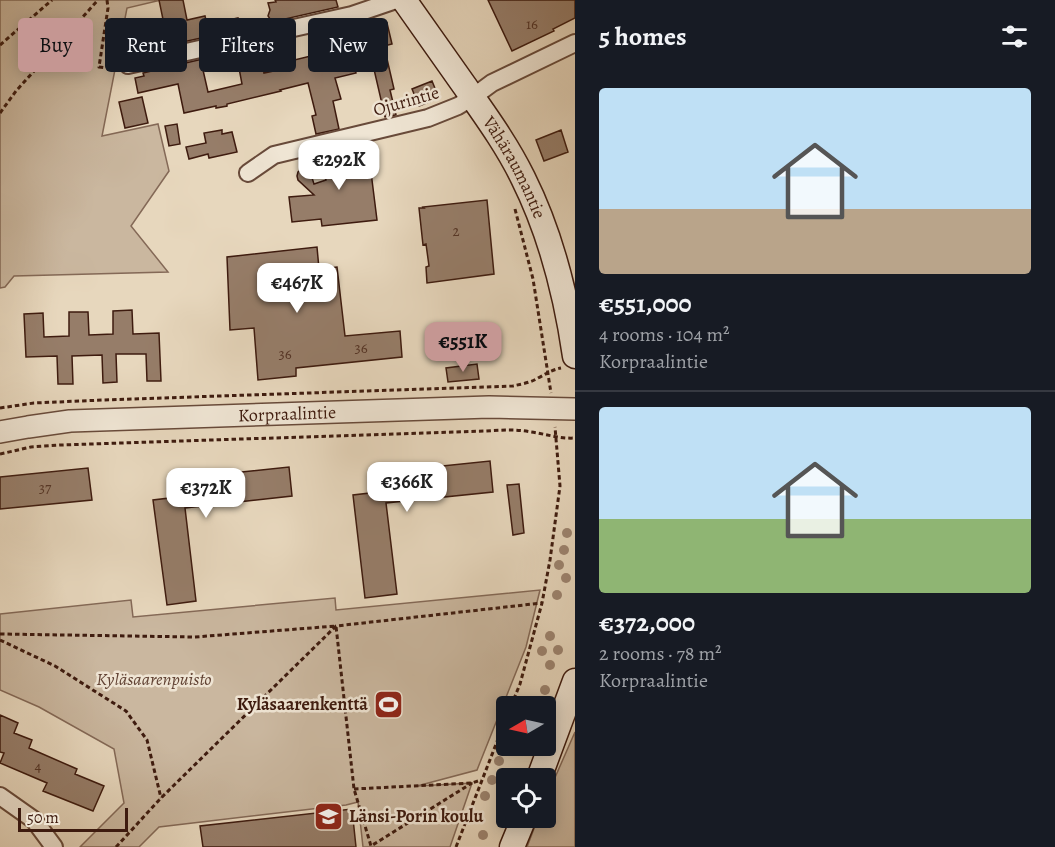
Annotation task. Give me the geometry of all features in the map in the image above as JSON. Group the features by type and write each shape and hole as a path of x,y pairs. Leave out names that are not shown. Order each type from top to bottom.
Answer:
{"main road":[{"name":"Vähäraumantie","path":"404,0 473,97 522,175 535,202 549,238 559,275 570,325 571,362"},
{"path":"543,768 575,681"},
{"path":"512,847 520,828"}],"street":[{"path":"187,52 352,15 396,0"},
{"name":"Ojurintie","path":"248,173 274,155 428,118 458,106 492,83 575,43"},
{"name":"Korpraalintie","path":"0,432 70,421 489,407 575,409"},
{"path":"0,796 34,820 54,847"}],"path":[{"path":"0,45 52,0"},
{"path":"0,113 16,91 98,0"},
{"path":"106,18 107,0"},
{"path":"105,28 99,67 105,68"},
{"path":"515,208 533,279 549,371 560,486 542,603 515,696"},
{"path":"0,408 34,403 80,401 513,386 527,383 571,362"},
{"path":"0,454 31,447 60,445 516,430 564,439 575,438"},
{"path":"0,633 195,637 336,626 542,603"},
{"path":"336,626 354,789 371,846 472,783 481,780"},
{"path":"116,847 161,798 336,626"},
{"path":"0,640 55,666 126,711 147,740 161,798"},
{"path":"456,847 496,743"},
{"path":"354,789 472,783"}],"green space":[{"path":"0,0 161,0 127,8 125,18 105,18 105,72 114,72 102,136 158,124 169,171 131,226 168,272 14,276 5,287 0,288"},
{"name":"Kyläsaarenpuisto","path":"540,590 526,647 506,696 496,696 496,722 477,770 417,786 472,783 450,847 363,847 358,802 159,827 139,847 80,847 124,803 114,749 39,707 0,690 0,614 131,600 133,617 335,598 336,610"},
{"path":"575,732 575,847 527,847 534,828 556,828 556,775"}],"building":[{"path":"159,0 183,0 187,18 163,18"},
{"path":"275,0 336,0 338,7 290,18 269,18 268,3 276,2"},
{"path":"488,0 575,0 575,18 512,51"},
{"path":"205,16 205,18 199,18 199,38 187,41 187,20"},
{"path":"388,27 392,44 388,45"},
{"path":"308,57 308,72 356,72 335,78 341,99 333,101 339,129 316,134 312,116 316,115 308,83 227,104 227,106 184,113 178,84 138,93 135,78 144,76 143,73 147,72 187,72 187,63 199,60 199,72 203,72 208,92 242,84 240,72 296,72 296,60"},
{"path":"388,63 394,89 390,90 396,115 385,117 375,72 388,72"},
{"path":"432,81 439,98 419,106 412,89"},
{"path":"142,97 148,123 125,128 119,102"},
{"path":"177,124 180,144 169,146 165,126"},
{"path":"222,130 222,134 232,132 237,152 209,158 208,154 189,159 186,147 206,143 204,133"},
{"path":"561,130 568,152 544,161 536,140"},
{"path":"370,147 376,158 375,170 371,172 377,220 322,226 321,219 292,222 289,197 314,195 298,180 298,172 308,165 314,184 326,180 321,156"},
{"path":"487,200 494,274 427,283 426,267 429,266 426,244 423,245 419,208"},
{"path":"317,247 319,269 337,267 345,336 400,331 402,357 296,368 296,376 258,380 254,328 230,330 227,257"},
{"path":"132,310 133,334 159,333 161,381 147,381 146,354 116,354 117,382 103,383 102,355 72,356 73,384 58,384 57,356 26,357 24,314 43,313 44,337 69,336 69,312 88,312 89,335 113,334 113,311"},
{"path":"477,364 479,379 448,382 446,368"},
{"path":"490,461 493,492 386,503 397,594 365,598 353,495 387,491 385,472"},
{"path":"289,467 292,496 185,508 196,601 167,605 153,500 186,496 184,478"},
{"path":"88,468 92,500 0,509 0,477"},
{"path":"519,484 524,533 513,535 507,485"},
{"path":"0,715 18,723 14,733 32,740 29,748 77,769 75,774 104,786 93,811 43,791 47,783 0,763 4,753 0,752"},
{"path":"352,809 356,847 203,847 200,826"}],"place":[{"name":"Kyläsaarenkenttä","path":"389,704"},
{"name":"Länsi-Porin koulu","path":"328,816"}]}
